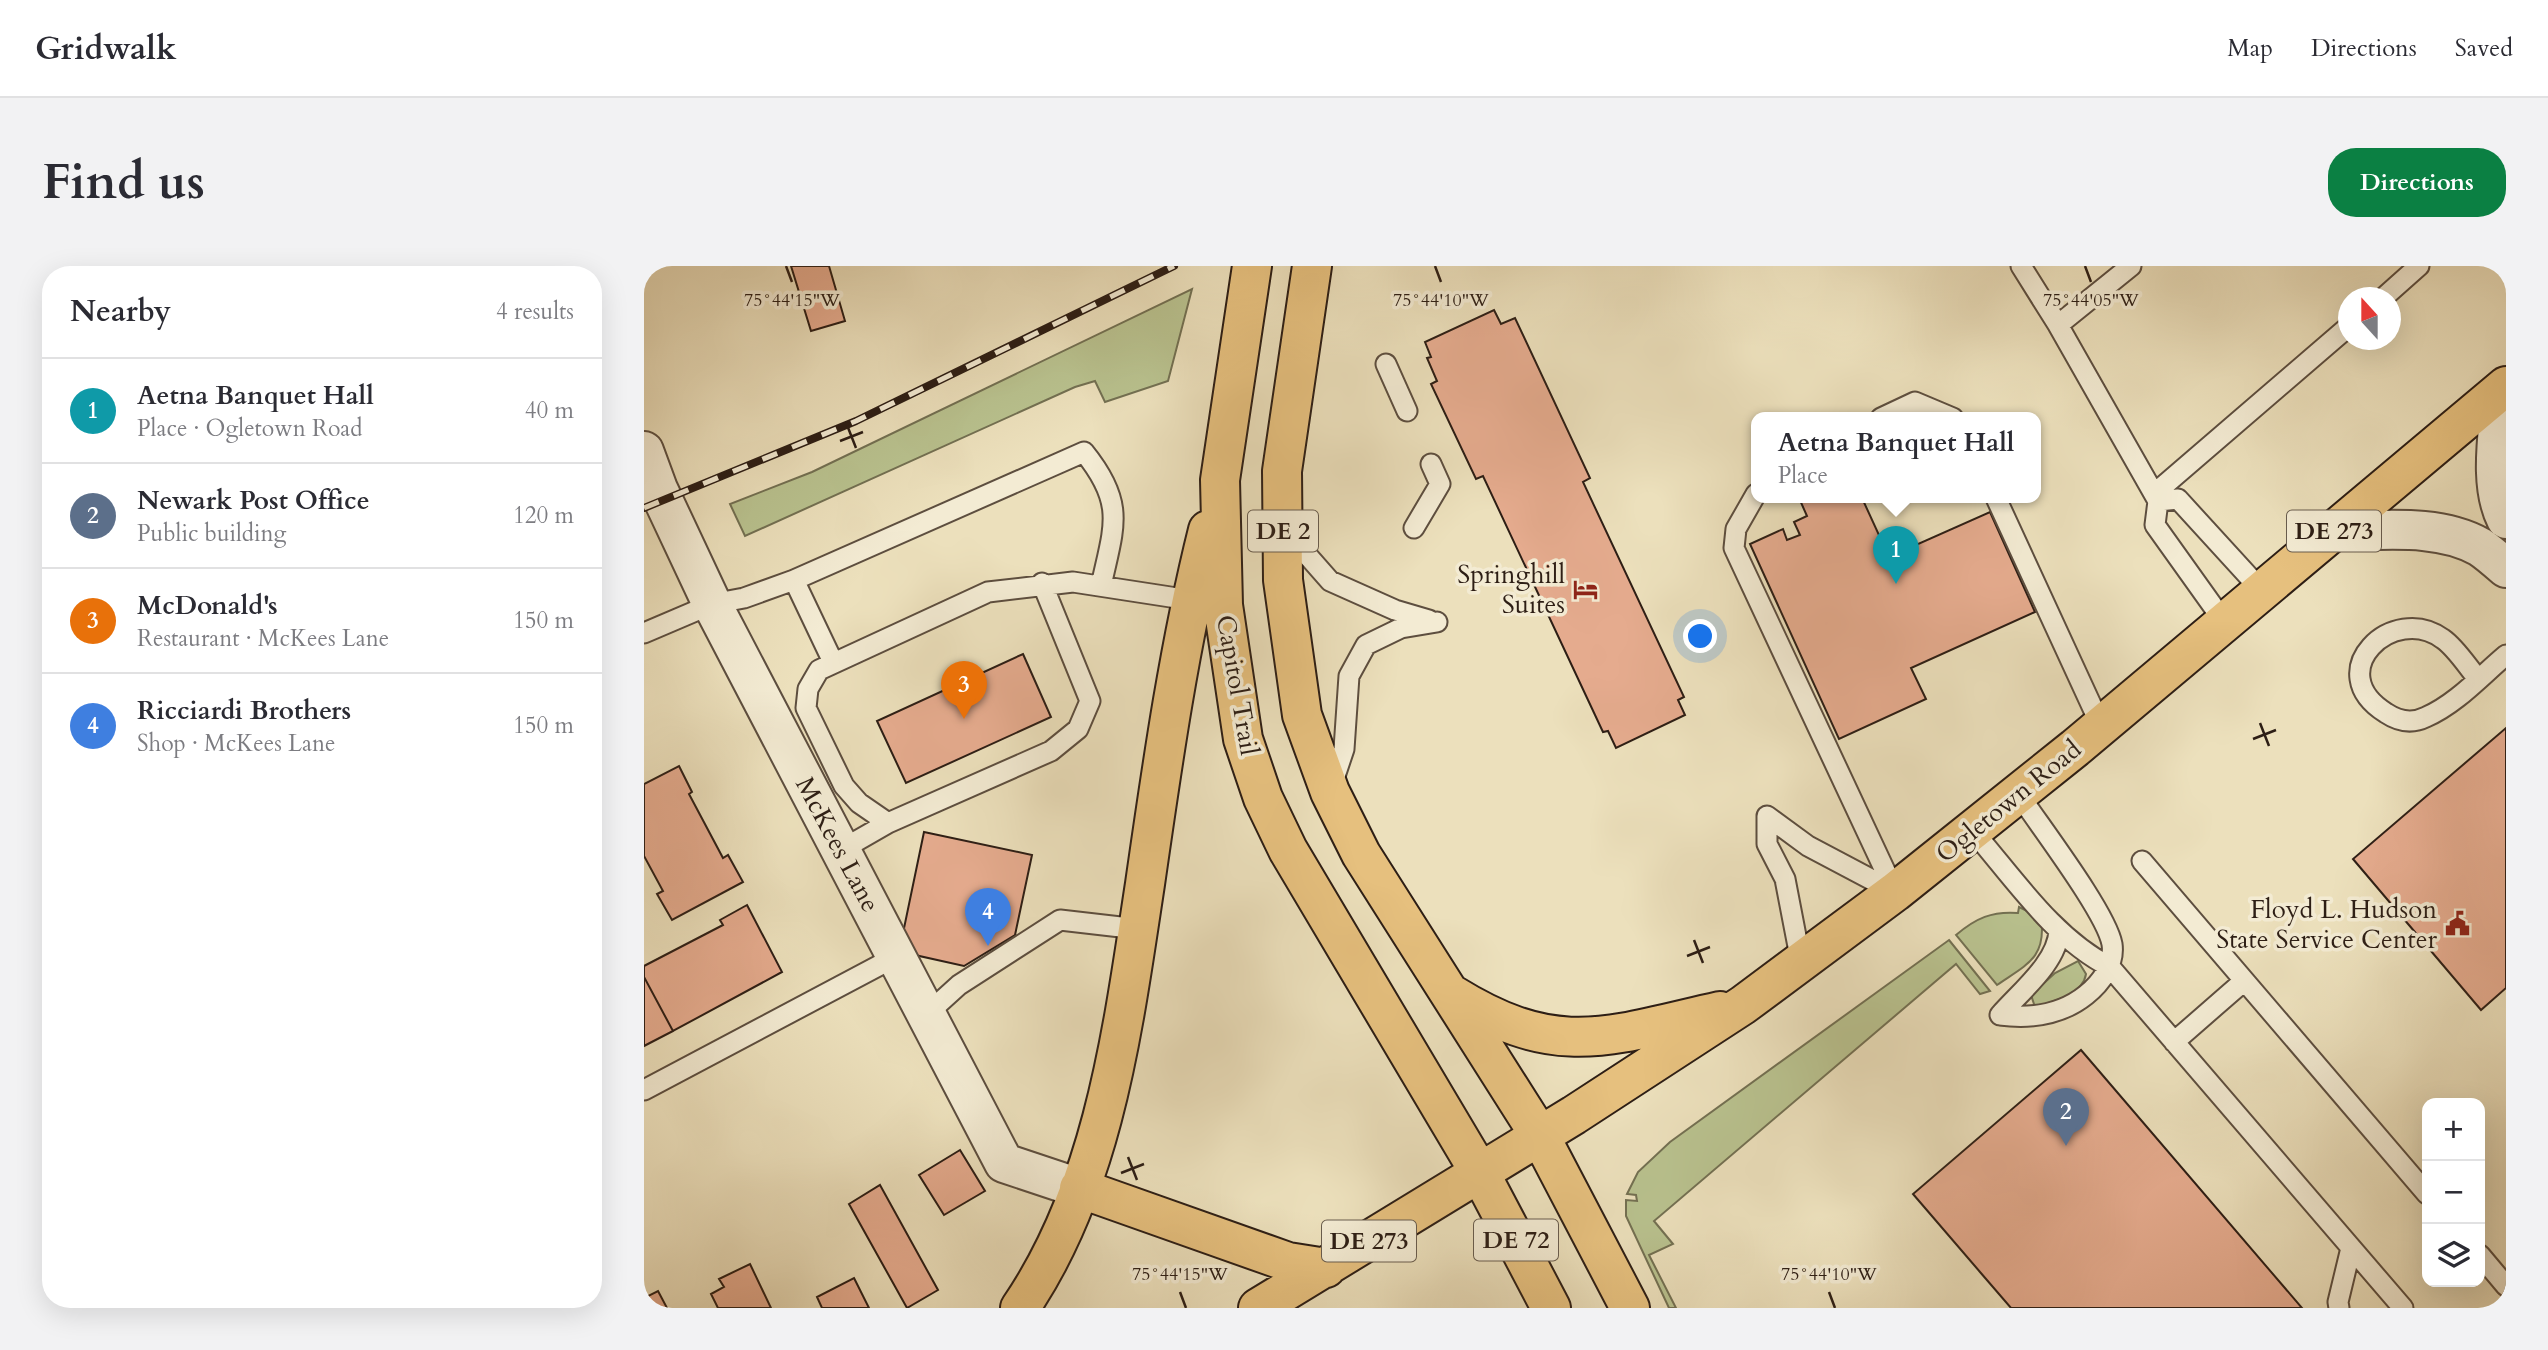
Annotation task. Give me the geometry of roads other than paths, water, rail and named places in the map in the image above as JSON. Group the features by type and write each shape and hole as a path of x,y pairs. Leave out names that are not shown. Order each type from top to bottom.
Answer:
{"main road":[{"name":"Capitol Trail","path":"1252,266 1220,480 1223,605 1243,739 1262,798 1317,902 1480,1173"},
{"name":"DE 2","path":"1312,266 1282,471 1283,580 1302,715 1329,792 1361,854 1540,1136"},
{"name":"Ogletown Road","path":"1480,1173 1743,1005 1895,891 2263,592 2503,388"},
{"path":"1020,1308 1065,1228 1095,1145 1118,1050 1190,600 1220,480"},
{"path":"1447,991 1499,1021 1554,1037 1616,1034 1743,1005"},
{"name":"DE 72","path":"1540,1136 1630,1308"},
{"name":"DE 273","path":"1265,1306 1480,1173"},
{"name":"DE 72","path":"1480,1173 1551,1308"},
{"path":"1079,1188 1288,1262 1326,1268"}],"street":[{"path":"2503,388 2497,476 2498,495 2506,519"},
{"name":"McKees Lane","path":"644,450 658,489 712,604 1004,1163 1079,1188"},
{"path":"2334,531 2427,532 2456,537 2480,548 2506,568"}],"lane":[{"path":"2021,266 2058,325 2156,497 2155,525 2225,623"},
{"path":"2058,325 2131,266"},
{"path":"2395,287 2419,266"},
{"path":"2156,497 2338,336"},
{"path":"1386,364 1407,411"},
{"path":"1894,412 1915,402 1938,412"},
{"path":"644,633 712,604 744,598 794,580 1084,452 1101,474 1113,498 1113,533 1101,586"},
{"path":"1414,528 1440,484 1431,464"},
{"path":"2156,497 2178,499 2263,592"},
{"path":"1751,503 1736,529 1734,548 1895,891"},
{"path":"1998,503 2101,726"},
{"path":"1282,527 1330,581 1395,610 1437,622 1401,628 1366,645 1349,676 1345,749 1329,792"},
{"path":"794,580 833,662"},
{"path":"888,823 859,803 844,786 806,708 808,689 819,670 988,592 1042,583 1073,582 1190,600"},
{"path":"841,850 888,823 1051,751 1078,729 1090,701 1042,583"},
{"path":"2477,679 2443,639 2424,629 2401,629 2376,642 2360,661 2360,681 2369,702 2399,721 2423,719 2445,706 2506,655"},
{"path":"2018,793 2101,918 2112,944 2110,967 2094,989 2062,1009 2040,1016 2000,1014 2051,956 2059,942 2059,930"},
{"path":"1801,962 1784,879 1767,844 1767,816 1808,846 1895,891"},
{"path":"1972,830 2059,930 2094,959 2110,967 2403,1308"},
{"path":"2142,861 2422,1188"},
{"path":"927,1014 959,985 1060,920 1138,929"},
{"path":"644,1090 897,956"},
{"path":"2174,1042 2244,981"},
{"path":"2339,1308 2338,1302 2351,1248"},
{"path":"2485,1261 2506,1286"}],"railway":[{"path":"644,508 856,421 1174,266"}],"place":[{"name":"Aetna Banquet Hall","path":"1896,584"},
{"name":"Springhill Suites","path":"1585,589"},
{"name":"McDonald's","path":"964,719"},
{"name":"Floyd L. Hudson State Service Center","path":"2457,924"},
{"name":"Ricciardi Brothers","path":"988,946"},
{"name":"Newark Post Office","path":"2066,1146"}]}
